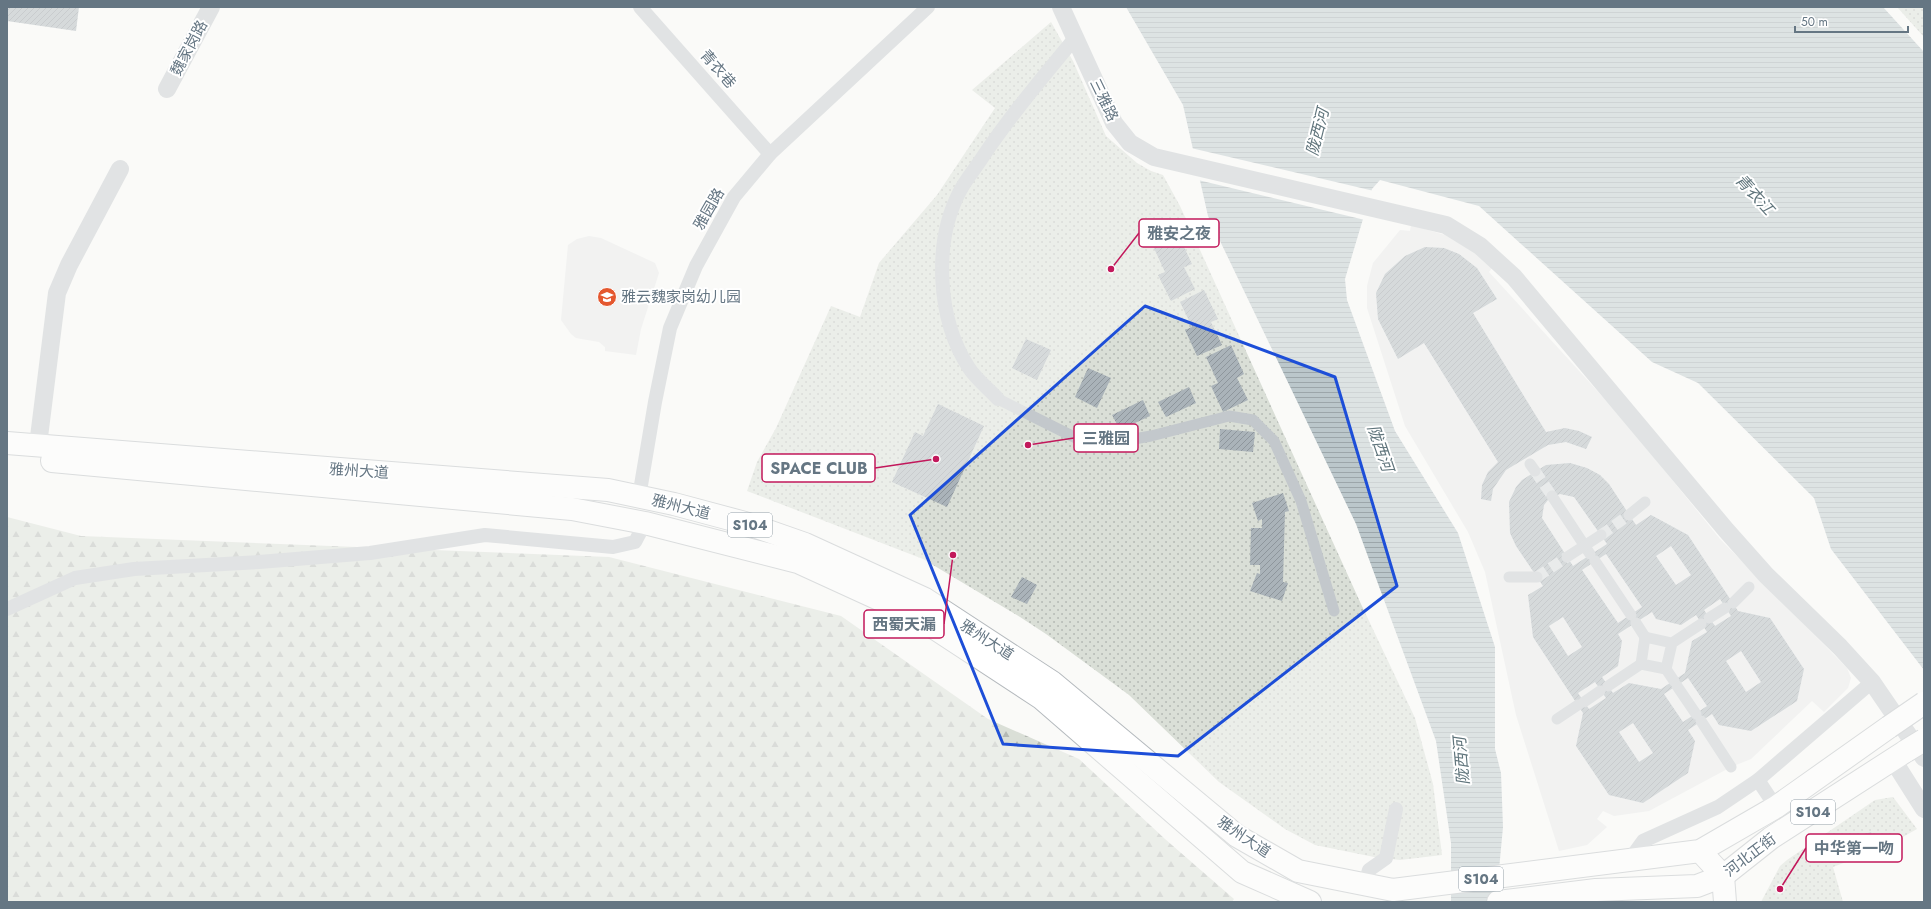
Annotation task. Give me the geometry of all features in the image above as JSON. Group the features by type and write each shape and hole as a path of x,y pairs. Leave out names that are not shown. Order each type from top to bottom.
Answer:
{"main road":[{"name":"雅州大道","path":"7,443 608,490 745,523 805,544 925,599 1052,682 1237,836 1298,871 1393,890"},
{"name":"雅州大道","path":"7,458 572,509 645,523 798,562 916,616 1040,698 1242,872 1310,902"},
{"name":"河北正街","path":"1393,890 1700,851 1776,807 1924,703"},
{"name":"S104","path":"1908,756 1924,740"},
{"name":"河北正街","path":"1498,902 1596,890 1699,894 1771,838 1908,756"},
{"path":"1700,851 1723,876 1725,902"},
{"path":"1699,894 1700,851"}],"street":[{"name":"魏家岗路","path":"167,89 211,7"},
{"name":"青衣巷","path":"640,7 770,154"},
{"name":"雅园路","path":"639,497 655,402 670,328 696,266 734,197 770,154 928,7"},
{"name":"三雅路","path":"1061,7 1114,123 1130,143 1154,157 1176,164 1446,225 1480,246 1514,277 1766,576 1840,647 1872,682 1908,756 1924,809"},
{"path":"1075,38 1003,127 960,191 948,222 942,261 943,293 951,330 961,356 970,370 998,399 1082,441 1117,442 1151,436 1229,416 1253,420 1274,440 1301,501 1334,611"},
{"path":"38,445 57,293 69,265 120,169"},
{"path":"1552,496 1645,637 1641,664"},
{"path":"1629,515 1644,502"},
{"path":"7,609 75,578 134,569 259,562 370,553 485,536 613,547 635,542 645,523"},
{"path":"1590,554 1601,535"},
{"path":"1567,557 1590,554"},
{"path":"1509,577 1537,577"},
{"path":"1731,767 1666,669 1672,643 1729,605 1749,587"},
{"path":"1645,637 1672,643"},
{"path":"1557,719 1641,664 1666,669"},
{"path":"1630,859 1643,841 1718,806 1758,780 1872,682"},
{"path":"1758,780 1776,807"},
{"path":"1365,884 1369,870 1386,858 1396,809"}],"highlighted area":[{"path":"1145,306 1335,377 1397,586 1178,756 1003,744 910,515"}],"shaded area":[{"path":"1411,225 1445,235 1477,254 1492,268 1489,272 1622,418 1720,539 1847,668 1851,678 1848,688 1824,712 1812,701 1751,759 1731,767 1649,811 1614,816 1603,811 1597,819 1607,827 1587,845 1559,851 1516,715 1485,572 1468,532 1405,426 1367,308 1367,286 1373,263 1400,230 1410,231"},
{"name":"雅云魏家岗幼儿园","path":"589,236 601,238 655,263 659,273 641,329 636,355 605,351 605,347 599,342 576,338 571,334 561,320 568,245 577,239"}],"green space":[{"path":"1897,7 1924,7 1924,37"},
{"path":"1051,22 1073,61 1106,136 1137,163 1151,171 1163,175 1180,206 1361,604 1415,718 1433,784 1442,855 1400,860 1374,857 1315,845 1285,829 1219,782 1129,695 1046,634 1020,617 923,559 747,491 757,462 776,428 831,306 860,317 879,263 937,195 995,108 972,90"},
{"path":"7,517 81,536 609,557 841,616 988,719 1079,759 1165,839 1234,899 1232,902 7,902"},
{"path":"1893,797 1917,829 1883,848 1833,867 1843,902 1761,902 1780,866 1787,860 1875,800"}],"water":[{"path":"1126,7 1883,7 1924,52 1924,670 1831,549 1814,498 1698,383 1652,362 1479,206 1380,180 1372,189 1345,279 1347,300 1395,431 1458,533 1495,647 1495,749 1501,773 1503,827 1496,902 1451,902 1451,843 1436,741 1356,524 1208,216 1183,105"}],"pier":[{"path":"1191,148 1374,191 1365,220 1198,180"}],"building":[{"path":"7,7 79,7 76,31 7,21"},
{"path":"1178,234 1192,264 1184,267 1195,289 1171,301 1158,275 1165,272 1153,246"},
{"path":"1425,247 1444,248 1459,254 1477,268 1497,299 1473,313 1546,432 1565,428 1579,431 1592,437 1586,449 1566,442 1548,445 1506,470 1493,489 1491,501 1481,499 1482,485 1488,472 1498,462 1424,343 1398,359 1378,319 1376,293 1385,274 1405,256"},
{"path":"1204,290 1218,319 1211,322 1222,345 1197,356 1185,330 1192,327 1180,302"},
{"path":"1026,339 1051,350 1037,380 1012,368"},
{"path":"1231,345 1244,374 1237,378 1248,400 1223,412 1211,386 1218,383 1206,357"},
{"path":"1088,368 1111,378 1097,408 1075,397"},
{"path":"1189,387 1196,403 1166,417 1158,402"},
{"path":"1143,400 1150,416 1120,430 1112,415"},
{"path":"938,404 984,426 947,507 892,482 915,432 923,436"},
{"path":"1220,429 1255,432 1253,452 1219,449"},
{"path":"1570,463 1587,468 1600,475 1609,484 1636,525 1651,515 1688,535 1738,611 1770,618 1804,669 1797,701 1751,731 1719,725 1712,714 1688,730 1695,741 1688,773 1643,803 1609,795 1576,746 1583,713 1533,637 1528,595 1543,586 1516,546 1510,533 1509,502 1516,487 1522,480 1546,465","holes":["1560,494 1574,497 1607,544 1573,566 1542,518 1544,505 1548,500","1671,546 1691,575 1676,585 1656,556","1606,554 1642,607 1618,623 1582,570","1720,599 1731,616 1715,626 1704,610","1652,612 1656,619 1681,625 1696,615 1707,632 1692,641 1685,673 1661,689 1629,683 1613,693 1602,677 1618,666 1622,641 1618,634","1563,617 1582,647 1568,656 1549,626","1741,651 1761,682 1746,692 1726,661","1688,678 1707,706 1683,722 1664,694","1595,682 1606,698 1589,709 1578,693","1633,723 1653,753 1639,762 1619,732"]},
{"path":"1283,493 1289,511 1285,512 1283,582 1288,583 1282,601 1250,591 1257,573 1260,574 1260,565 1250,565 1251,528 1262,528 1262,519 1258,521 1252,503"},
{"path":"1022,577 1037,585 1027,604 1011,597"},
{"path":"1871,832 1876,847 1843,858 1838,843"}],"tunnel":[{"path":"1535,471 1552,496"},
{"path":"1601,535 1629,515"},
{"path":"1537,577 1567,557"}],"place":[{"name":"雅安之夜","path":"1111,269"},
{"name":"雅云魏家岗幼儿园","path":"607,297"},
{"name":"三雅园","path":"1028,445"},
{"name":"SPACE CLUB","path":"936,459"},
{"name":"西蜀天漏","path":"953,555"},
{"name":"中华第一吻","path":"1780,889"}],"water label":[{"name":"陇西河","path":"1317,132"},
{"name":"青衣江","path":"1755,194"},
{"name":"陇西河","path":"1381,448"},
{"name":"陇西河","path":"1461,761"}]}
